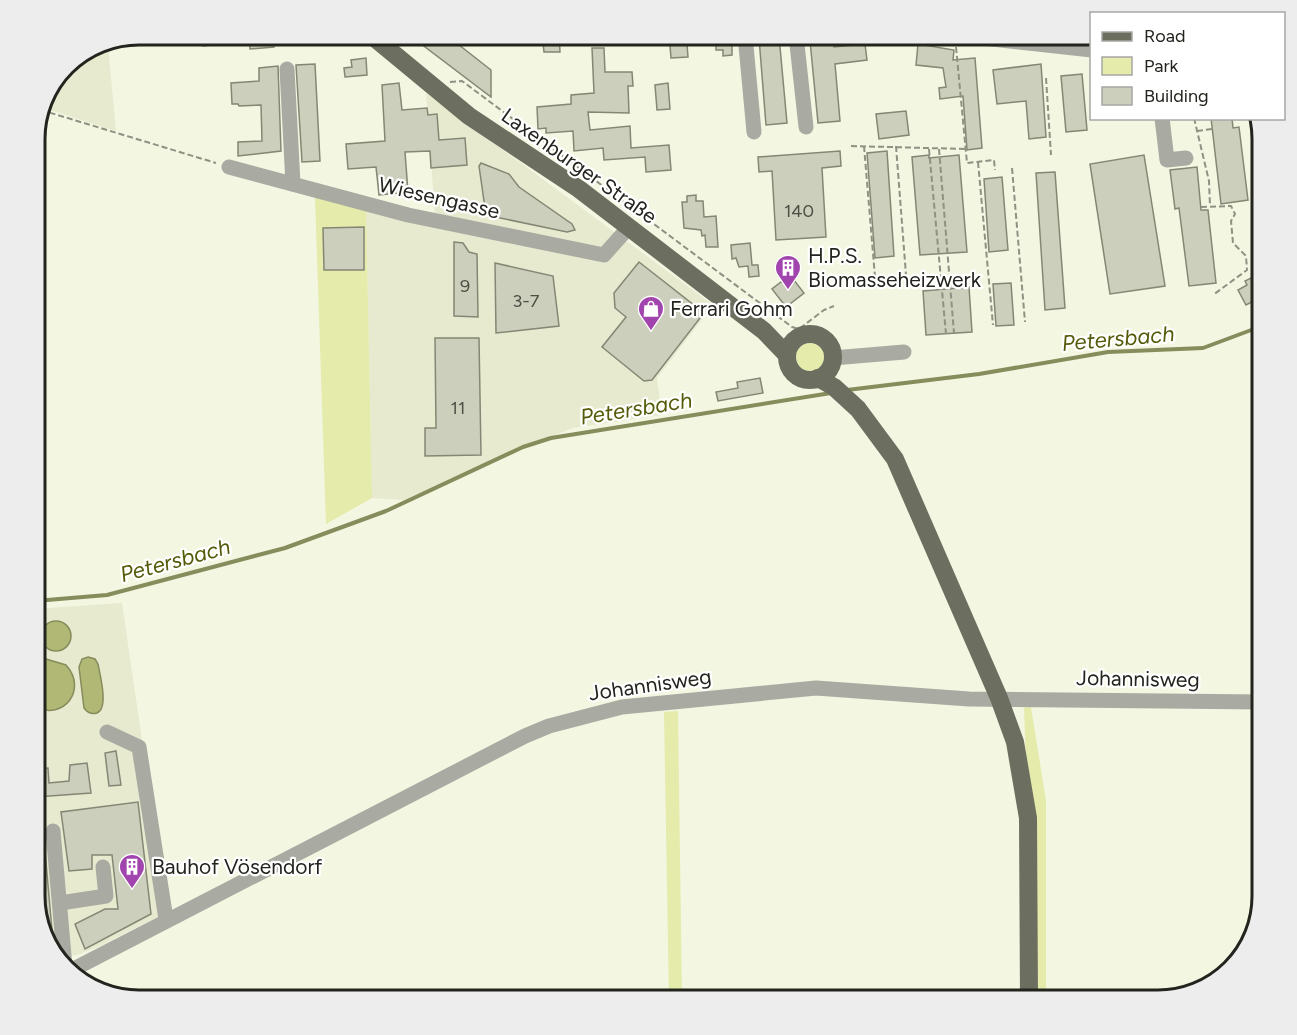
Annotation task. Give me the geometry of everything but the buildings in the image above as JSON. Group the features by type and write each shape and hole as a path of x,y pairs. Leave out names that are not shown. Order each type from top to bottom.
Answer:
{"main road":[{"name":"Laxenburger Straße","path":"383,45 426,83 469,116 579,189 764,331 790,348 788,364 796,375 809,380 829,373"},
{"path":"790,348 808,334 821,336 831,347 829,373 895,459 999,698 1015,742 1028,818 1029,990"}],"street":[{"path":"746,45 754,132"},
{"path":"797,45 806,127"},
{"path":"1024,45 1090,50"},
{"path":"287,69 293,184"},
{"path":"1162,120 1167,160 1186,158"},
{"name":"Wiesengasse","path":"230,167 408,214 604,255 629,227"},
{"path":"829,373 904,352"},
{"name":"Johannisweg","path":"77,967 166,919 525,736 576,718 622,707 816,688 969,699 1252,702"},
{"path":"107,732 139,747 166,919"},
{"path":"53,831 64,951"},
{"path":"60,903 106,896 103,867"}],"path":[{"path":"956,45 967,163 994,160 995,170"},
{"path":"1046,78 1051,155"},
{"path":"426,83 462,81 792,327 799,329 824,310 834,306"},
{"path":"49,112 230,167"},
{"path":"1194,120 1209,181 1210,206"},
{"path":"1197,131 1212,129"},
{"path":"850,146 966,149"},
{"path":"864,146 875,277"},
{"path":"896,146 906,275"},
{"path":"929,149 946,334"},
{"path":"939,149 954,333"},
{"path":"978,162 993,325"},
{"path":"1012,168 1025,322"},
{"path":"1201,207 1232,206 1235,214 1231,221 1233,243 1246,256 1247,270 1213,295"}],"shaded area":[{"path":"108,50 116,131 50,110 61,87 73,73 87,61"},
{"path":"426,93 713,305 657,378 662,415 572,428 404,500 372,498 366,207 435,215"},
{"path":"122,603 167,912 98,947 77,955 67,955 55,937 48,920 45,902 45,608"},
{"path":"50,622 62,622 70,630 70,642 67,647 56,651 45,647 45,625"},
{"path":"88,657 95,659 98,664 103,691 103,705 101,710 95,714 89,713 84,708 79,667 82,659"},
{"path":"45,659 66,665 75,684 70,700 55,710 45,710"}],"green space":[{"path":"315,197 366,207 372,498 326,524"},
{"path":"810,343 820,347 824,357 820,367 810,371 800,367 796,357 800,347"},
{"path":"1030,701 1046,801 1046,990 1035,990 1024,708"},
{"path":"678,711 682,990 669,990 664,712"}],"waterway":[{"name":"Petersbach","path":"847,390 979,374 1108,352 1203,348 1252,330"},
{"name":"Petersbach","path":"45,600 107,595 285,548 386,511 523,447 551,438 831,393"}],"place":[{"name":"H.P.S. Biomasseheizwerk","path":"788,291"},
{"name":"Ferrari Gohm","path":"651,332"},
{"name":"Bauhof Vösendorf","path":"132,890"}]}
